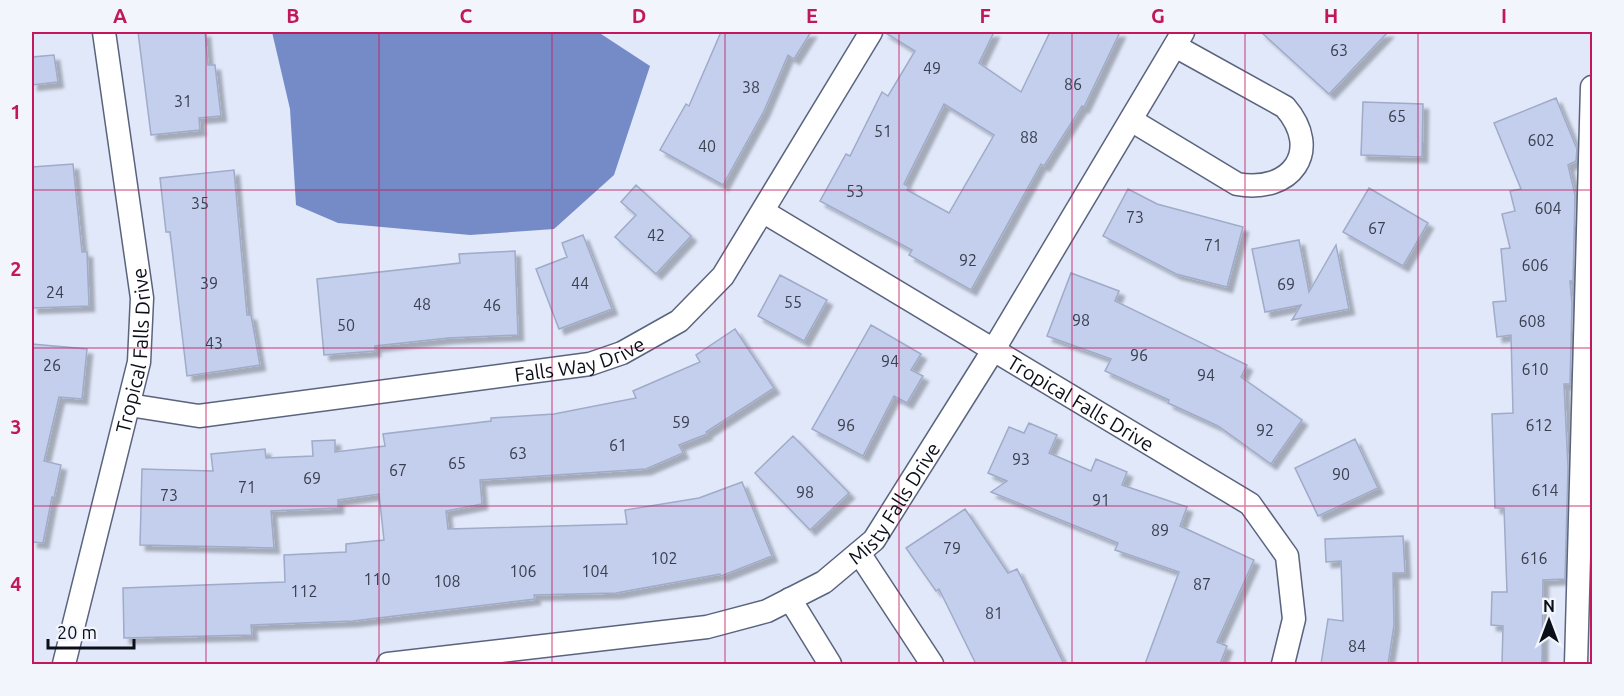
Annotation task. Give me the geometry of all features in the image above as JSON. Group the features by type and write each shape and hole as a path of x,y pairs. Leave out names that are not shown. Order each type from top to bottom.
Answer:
{"street":[{"name":"Tropical Falls Drive","path":"64,664 139,362 142,298 104,32"},
{"name":"Falls Way Drive","path":"129,405 199,416 590,364 622,353 679,321 723,276 764,212 871,32"},
{"name":"Misty Falls Drive","path":"388,664 707,627 767,611 824,582 874,540 994,349 1179,39"},
{"path":"1131,120 1237,184 1252,187 1267,185 1293,172 1299,162 1300,132 1295,120 1285,108 1179,39"},
{"path":"1576,664 1593,87"},
{"name":"Tropical Falls Drive","path":"764,212 1250,504 1287,556 1294,619 1283,664"},
{"path":"858,553 932,664"},
{"path":"790,599 830,664"}],"water":[{"path":"272,32 598,32 650,66 614,175 554,229 470,235 338,223 296,205 290,109"}],"building":[{"path":"138,32 205,32 208,65 215,65 221,116 199,118 200,130 151,135"},
{"path":"721,32 811,32 794,59 788,55 764,111 723,185 660,150 686,104 689,106"},
{"path":"884,32 994,32 979,63 1021,92 1050,32 1120,32 1084,107 1082,106 1044,166 1041,164 971,290 909,255 912,250 820,201 846,154 850,156 882,92 888,96 915,51","holes":["944,104 994,135 949,213 907,190 909,187 904,184"]},
{"path":"1261,32 1388,32 1329,94"},
{"path":"54,55 58,82 32,85 32,57"},
{"path":"1556,98 1577,149 1576,161 1568,165 1575,195 1573,281 1570,281 1572,304 1570,384 1564,384 1568,468 1565,579 1543,580 1542,664 1502,664 1503,626 1491,625 1492,592 1507,592 1504,508 1495,508 1492,414 1513,413 1511,335 1497,337 1493,302 1506,301 1501,249 1510,248 1502,214 1515,211 1510,191 1521,189 1494,123"},
{"path":"1363,102 1423,104 1422,157 1361,155"},
{"path":"73,164 82,252 87,252 89,306 32,308 32,167"},
{"path":"234,170 247,315 251,315 260,365 187,376 170,232 166,232 160,178"},
{"path":"636,185 691,236 656,274 615,237 636,215 621,202"},
{"path":"1369,188 1428,223 1403,266 1343,232"},
{"path":"1128,189 1157,204 1243,227 1227,287 1176,274 1103,236"},
{"path":"583,235 612,309 559,329 536,269 567,257 562,243"},
{"path":"1299,240 1309,292 1336,245 1349,309 1292,320 1301,305 1265,312 1252,249"},
{"path":"515,251 518,335 448,338 375,346 375,351 324,355 317,279 460,263 459,254"},
{"path":"1071,273 1119,291 1115,301 1247,365 1241,377 1302,420 1271,464 1218,426 1168,403 1169,400 1105,371 1111,359 1047,336"},
{"path":"780,275 827,300 804,341 758,316"},
{"path":"871,325 921,354 911,370 923,376 907,403 894,396 863,456 812,429"},
{"path":"735,329 774,388 706,432 707,434 679,445 683,453 646,469 480,480 482,504 446,511 448,529 627,524 625,510 699,498 742,482 772,556 721,576 720,574 616,593 534,595 535,599 353,621 251,625 252,635 124,638 123,588 285,582 284,555 346,552 346,544 384,540 379,494 338,500 338,508 271,511 274,548 140,545 142,469 213,471 211,454 265,449 266,458 313,456 312,441 335,440 335,452 385,446 383,434 491,421 491,418 554,414 636,398 633,391 700,362 696,355"},
{"path":"32,344 87,349 82,399 59,397 44,461 61,465 43,543 32,542"},
{"path":"1029,423 1057,435 1049,453 1091,471 1096,459 1127,472 1122,485 1187,507 1180,526 1254,560 1217,642 1227,646 1220,664 1145,664 1179,572 1115,550 1118,543 991,492 1007,481 988,473 1009,427 1024,433"},
{"path":"793,436 849,493 810,530 755,473"},
{"path":"1355,439 1378,488 1318,516 1295,468"},
{"path":"965,509 1008,573 1017,569 1064,664 976,664 939,589 936,591 906,548"},
{"path":"1403,536 1405,573 1393,573 1394,625 1388,664 1321,664 1328,619 1343,621 1341,561 1326,562 1325,539"}]}
